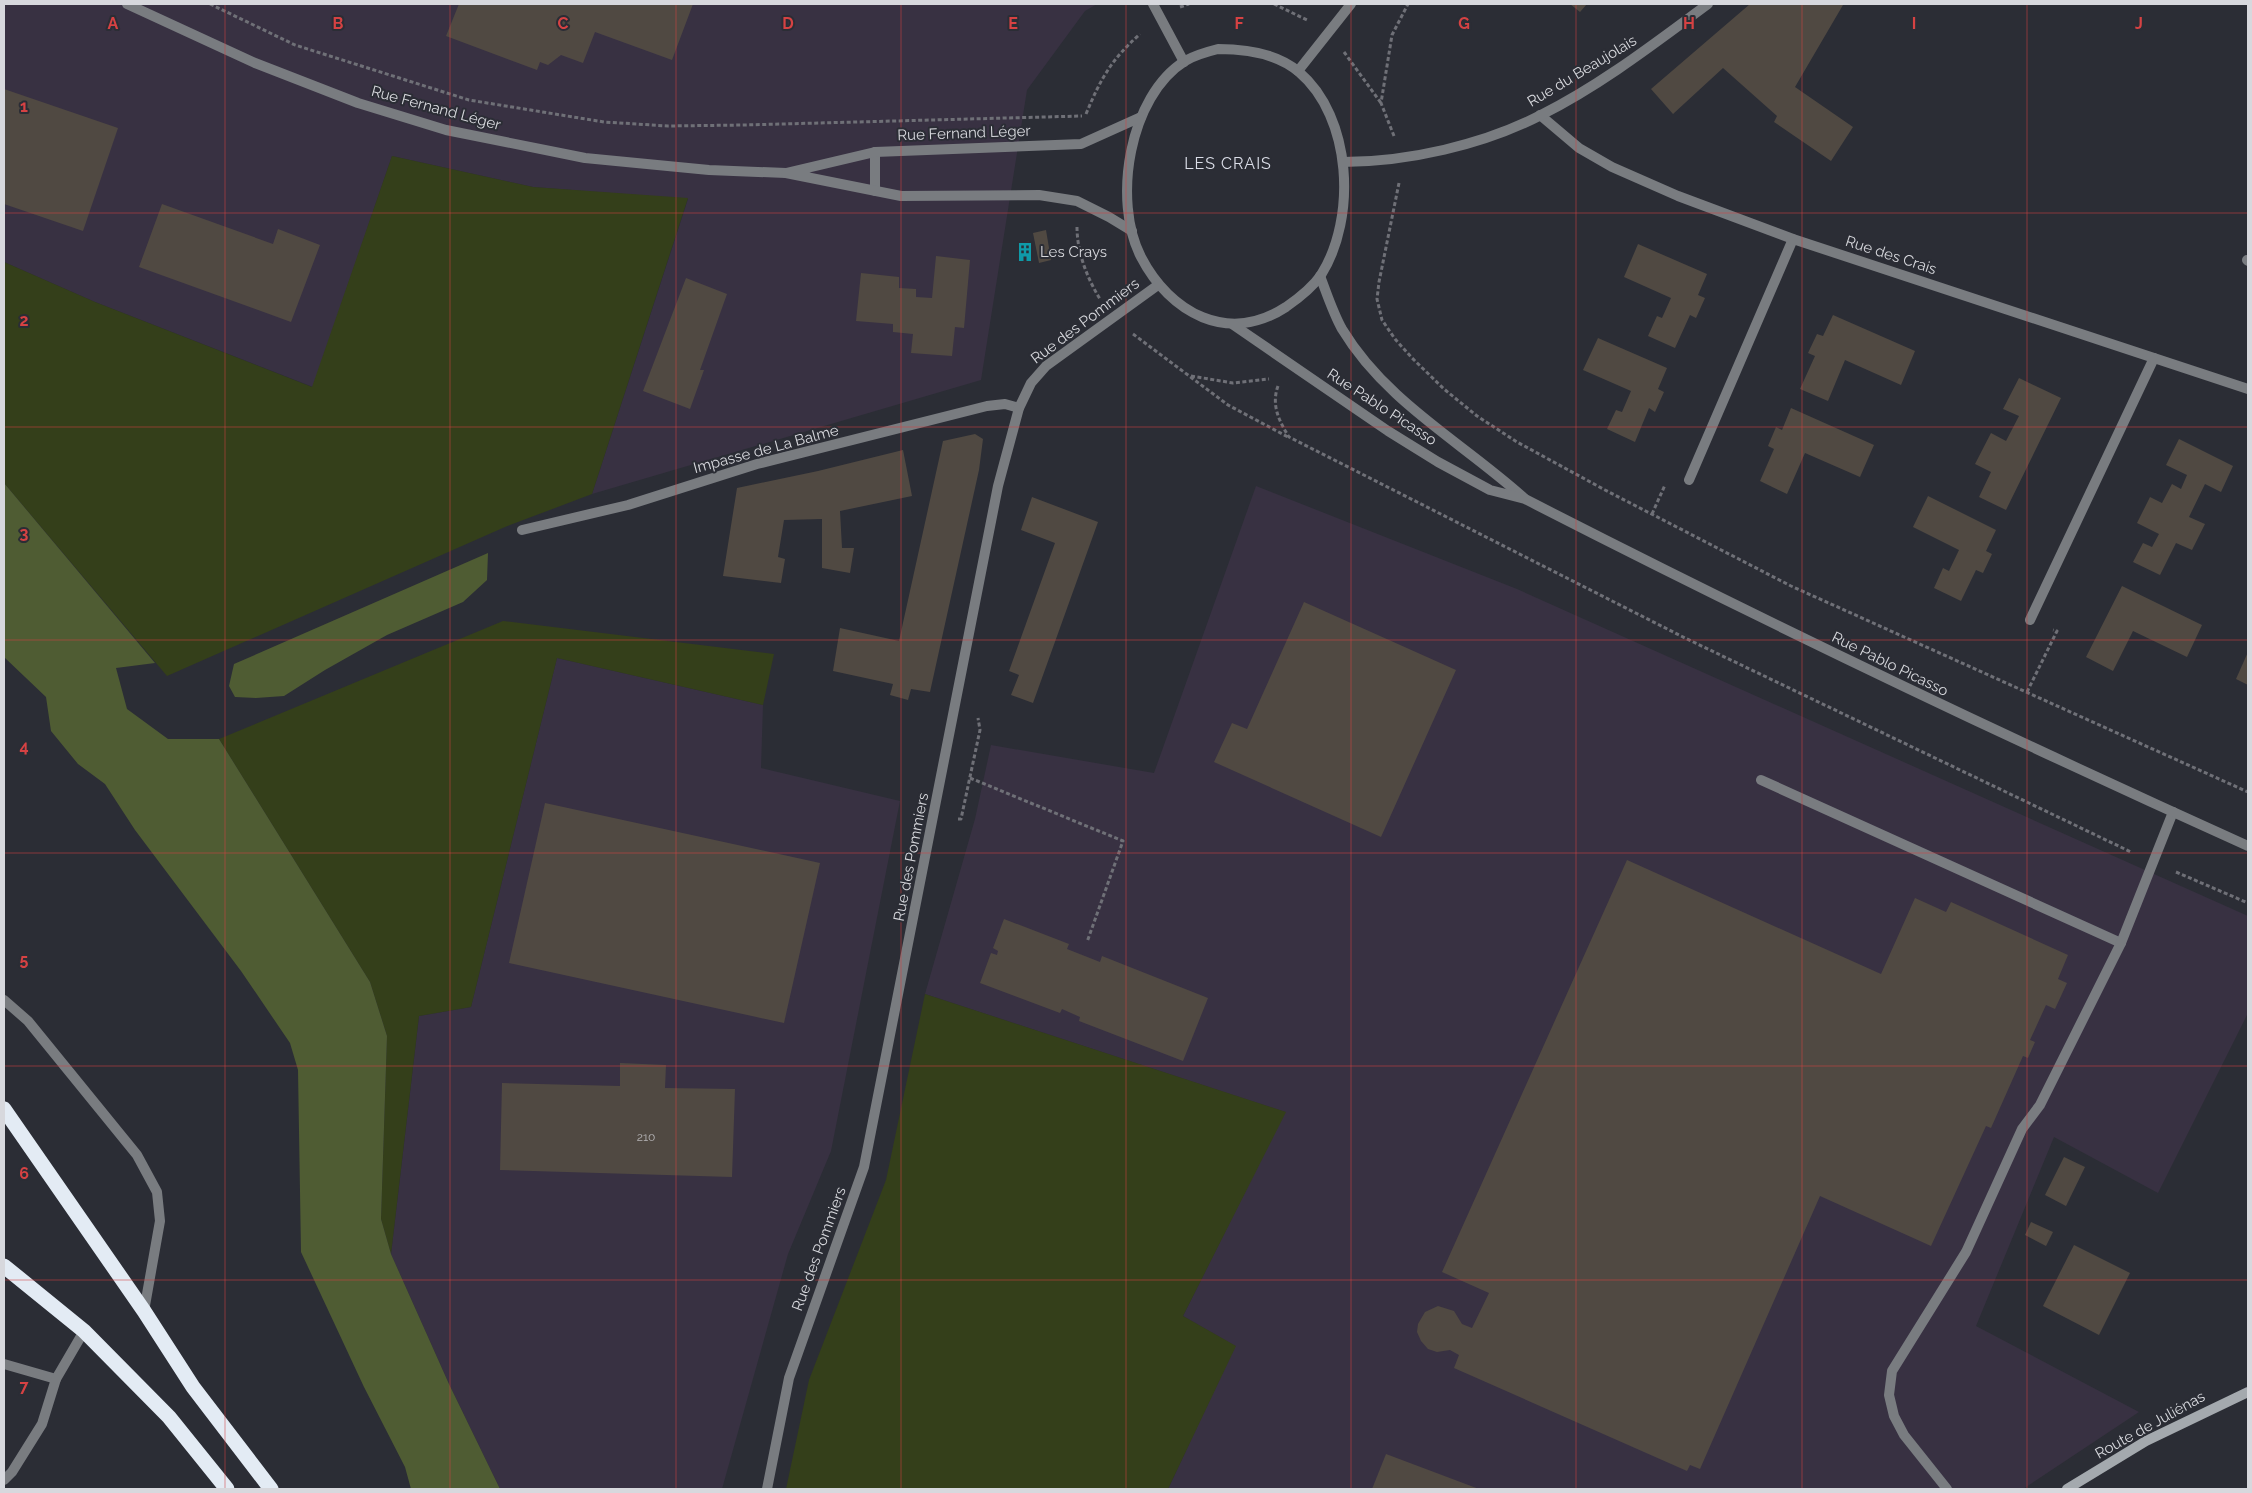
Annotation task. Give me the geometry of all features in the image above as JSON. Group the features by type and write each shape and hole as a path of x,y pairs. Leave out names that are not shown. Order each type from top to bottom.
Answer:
{"highway":[{"path":"4,1109 144,1311 193,1387 271,1489"},
{"path":"4,1266 84,1331 169,1417 227,1489"}],"main road":[{"name":"Route de Juliénas","path":"2067,1489 2146,1441 2248,1392"}],"street":[{"name":"Rue Fernand Léger","path":"128,4 255,63 358,103 446,130 585,158 709,170 786,173 901,196 1039,195 1077,201 1132,231"},
{"path":"1153,4 1184,62"},
{"path":"1298,71 1351,4"},
{"name":"Rue du Beaujolais","path":"1343,162 1399,158 1436,151 1507,130 1540,116 1591,86 1647,49 1708,4"},
{"path":"1218,49 1239,49 1259,52 1298,71 1317,90 1326,104 1334,123 1343,162 1344,197 1340,225 1329,260 1320,276 1296,300 1276,314 1253,321 1232,324 1210,321 1190,312 1173,301 1158,285 1137,250 1132,231 1127,191 1131,149 1141,117 1158,87 1184,62 1201,53 1218,49"},
{"name":"Rue des Crais","path":"1540,116 1579,148 1612,167 1678,196 1793,239 2248,389"},
{"name":"Rue Fernand Léger","path":"786,173 875,152 1081,144 1141,117"},
{"path":"875,152 875,192"},
{"path":"1689,480 1793,239"},
{"name":"Rue Pablo Picasso","path":"1320,276 1342,328 1384,384 1455,444 1496,473 1524,499"},
{"name":"Rue des Pommiers","path":"767,1489 789,1378 864,1167 998,486 1019,408 1031,383 1046,366 1158,285"},
{"name":"Rue Pablo Picasso","path":"1232,324 1388,431 1438,462 1490,490 1524,499 1762,619 2006,736 2248,846"},
{"path":"2030,620 2154,358"},
{"name":"Impasse de La Balme","path":"522,530 628,505 757,464 987,406 1005,404 1019,408"},
{"path":"1761,780 2121,943"},
{"path":"1947,1489 1904,1435 1894,1416 1889,1395 1892,1371 1966,1252 2022,1129 2040,1105 2121,943 2173,812"},
{"path":"4,1000 28,1021 137,1155 157,1192 160,1221 144,1311"},
{"path":"4,1480 12,1472 42,1424 56,1379 84,1331"},
{"path":"4,1364 56,1379"}],"path":[{"path":"210,4 295,45 469,100 604,122 668,126 1085,116"},
{"path":"1394,138 1381,103 1392,35 1408,4"},
{"path":"1400,181 1379,282 1377,299 1382,320 1395,339 1412,358 1444,390 1477,416 1517,442 1605,490 1790,586 2248,792"},
{"path":"1127,331 1140,337 1228,405 1289,437 1685,638 2152,862 2248,903"},
{"path":"1190,375 1233,383 1258,382 1274,378"},
{"path":"1280,383 1275,400 1276,412 1280,423 1289,437"},
{"path":"2027,692 2057,631 2030,620"},
{"path":"970,778 1123,841 1087,942"}],"shaded area":[{"path":"4,4 1097,4 1085,11 1027,90 981,380 592,494 688,199 533,187 392,156 313,387 95,302 4,262"},
{"path":"1256,486 1517,589 2248,916 2248,1013 2158,1193 2054,1137 1976,1326 2139,1412 2023,1489 1168,1489 1235,1346 1183,1316 1285,1112 925,994 975,819 991,745 1154,773"},
{"path":"557,658 763,705 761,768 900,801 831,1151 788,1254 722,1489 500,1489 449,1384 391,1254 419,1016 471,1007"}],"green space":[{"path":"392,156 533,187 688,198 592,494 505,527 167,676 4,483 4,262 95,302 312,387"},
{"path":"4,483 155,663 116,668 127,709 168,739 219,739 370,982 387,1036 381,1219 391,1254 449,1384 500,1489 411,1489 405,1467 364,1387 301,1252 298,1070 290,1043 241,971 135,830 105,784 78,764 51,731 46,697 4,657"},
{"path":"488,553 487,580 463,602 387,635 284,696 235,697 229,686 234,664"},
{"path":"503,621 774,654 763,705 557,658 471,1007 419,1016 391,1254 381,1219 387,1036 370,982 219,739"},
{"path":"925,994 1286,1112 1183,1316 1236,1346 1168,1489 786,1489 809,1380 886,1180"}],"building":[{"path":"459,4 693,4 672,60 595,32 583,63 561,55 548,65 540,62 537,70 446,36"},
{"path":"1570,4 1587,4 1580,12"},
{"path":"1750,4 1843,5 1795,87 1853,127 1831,161 1774,122 1777,116 1723,68 1673,114 1651,89"},
{"path":"4,89 118,128 83,231 4,204"},
{"path":"162,204 273,244 278,229 320,245 291,322 139,267"},
{"path":"1046,230 1051,260 1039,263 1033,233"},
{"name":"Les Crays","path":"1029,241 1033,261 1021,263 1018,244"},
{"path":"1638,244 1707,274 1698,295 1705,298 1696,318 1690,315 1675,348 1648,336 1657,316 1662,318 1671,298 1624,277"},
{"path":"936,256 970,260 964,328 955,327 952,356 911,353 913,334 893,332 893,324 856,321 861,273 899,277 899,288 916,289 916,297 932,298"},
{"path":"686,278 727,294 700,370 704,370 690,409 643,391"},
{"path":"1833,315 1915,351 1901,385 1845,360 1828,401 1800,389 1815,356 1808,353 1817,334 1823,336"},
{"path":"1598,338 1667,368 1658,389 1664,392 1655,412 1649,408 1635,442 1607,429 1616,410 1622,412 1631,391 1583,370"},
{"path":"2019,378 2061,398 2006,510 1979,497 1991,472 1975,464 1991,433 2006,441 2019,416 2003,409"},
{"path":"1791,408 1874,445 1860,477 1805,453 1787,494 1760,481 1774,449 1768,446 1776,427 1782,430"},
{"path":"975,434 983,439 979,470 930,692 911,689 908,700 890,695 893,684 833,671 840,628 899,641 943,441"},
{"path":"2179,439 2233,466 2221,492 2205,484 2189,517 2205,524 2192,550 2176,543 2160,575 2133,562 2143,543 2152,547 2159,534 2137,523 2150,497 2162,503 2172,484 2181,489 2187,475 2166,465"},
{"path":"903,450 912,496 840,511 842,548 854,548 850,573 822,568 822,519 784,520 778,557 785,559 781,583 723,576 737,488 818,471"},
{"path":"1928,496 1996,530 1986,551 1992,554 1983,573 1976,570 1961,601 1934,588 1943,568 1949,571 1959,550 1913,527"},
{"path":"1032,497 1098,522 1033,703 1011,695 1019,675 1009,671 1055,543 1021,530"},
{"path":"2122,586 2202,625 2187,657 2133,631 2113,671 2086,657"},
{"path":"1304,602 1456,670 1381,837 1214,762 1232,723 1247,729"},
{"path":"2248,652 2248,685 2236,679"},
{"path":"545,803 820,863 784,1023 509,963"},
{"path":"1627,860 1881,974 1915,898 1946,912 1951,902 2068,955 2058,979 2067,983 2055,1009 2046,1005 2030,1040 2035,1042 2028,1058 2023,1056 1991,1128 1986,1126 1931,1246 1820,1196 1700,1469 1690,1465 1687,1471 1454,1368 1459,1355 1450,1350 1437,1352 1428,1349 1421,1341 1417,1332 1418,1324 1425,1312 1438,1306 1454,1311 1462,1324 1472,1328 1489,1293 1442,1272"},
{"path":"1004,919 1069,944 1067,949 1100,962 1102,956 1208,998 1183,1061 1079,1021 1080,1017 1062,1009 1060,1013 980,983 991,953 997,955 998,951 993,948"},
{"path":"620,1063 666,1065 665,1088 735,1089 732,1177 500,1170 502,1083 620,1086"},
{"path":"2064,1157 2085,1167 2066,1206 2045,1195"},
{"path":"2031,1222 2053,1232 2046,1246 2025,1235"},
{"path":"2074,1245 2130,1273 2099,1335 2043,1306"},
{"path":"1386,1454 1479,1489 1372,1489"}],"place":[{"name":"Les Crays","path":"1025,252"}],"district":[{"name":"LES CRAIS","path":"1228,163"}]}
